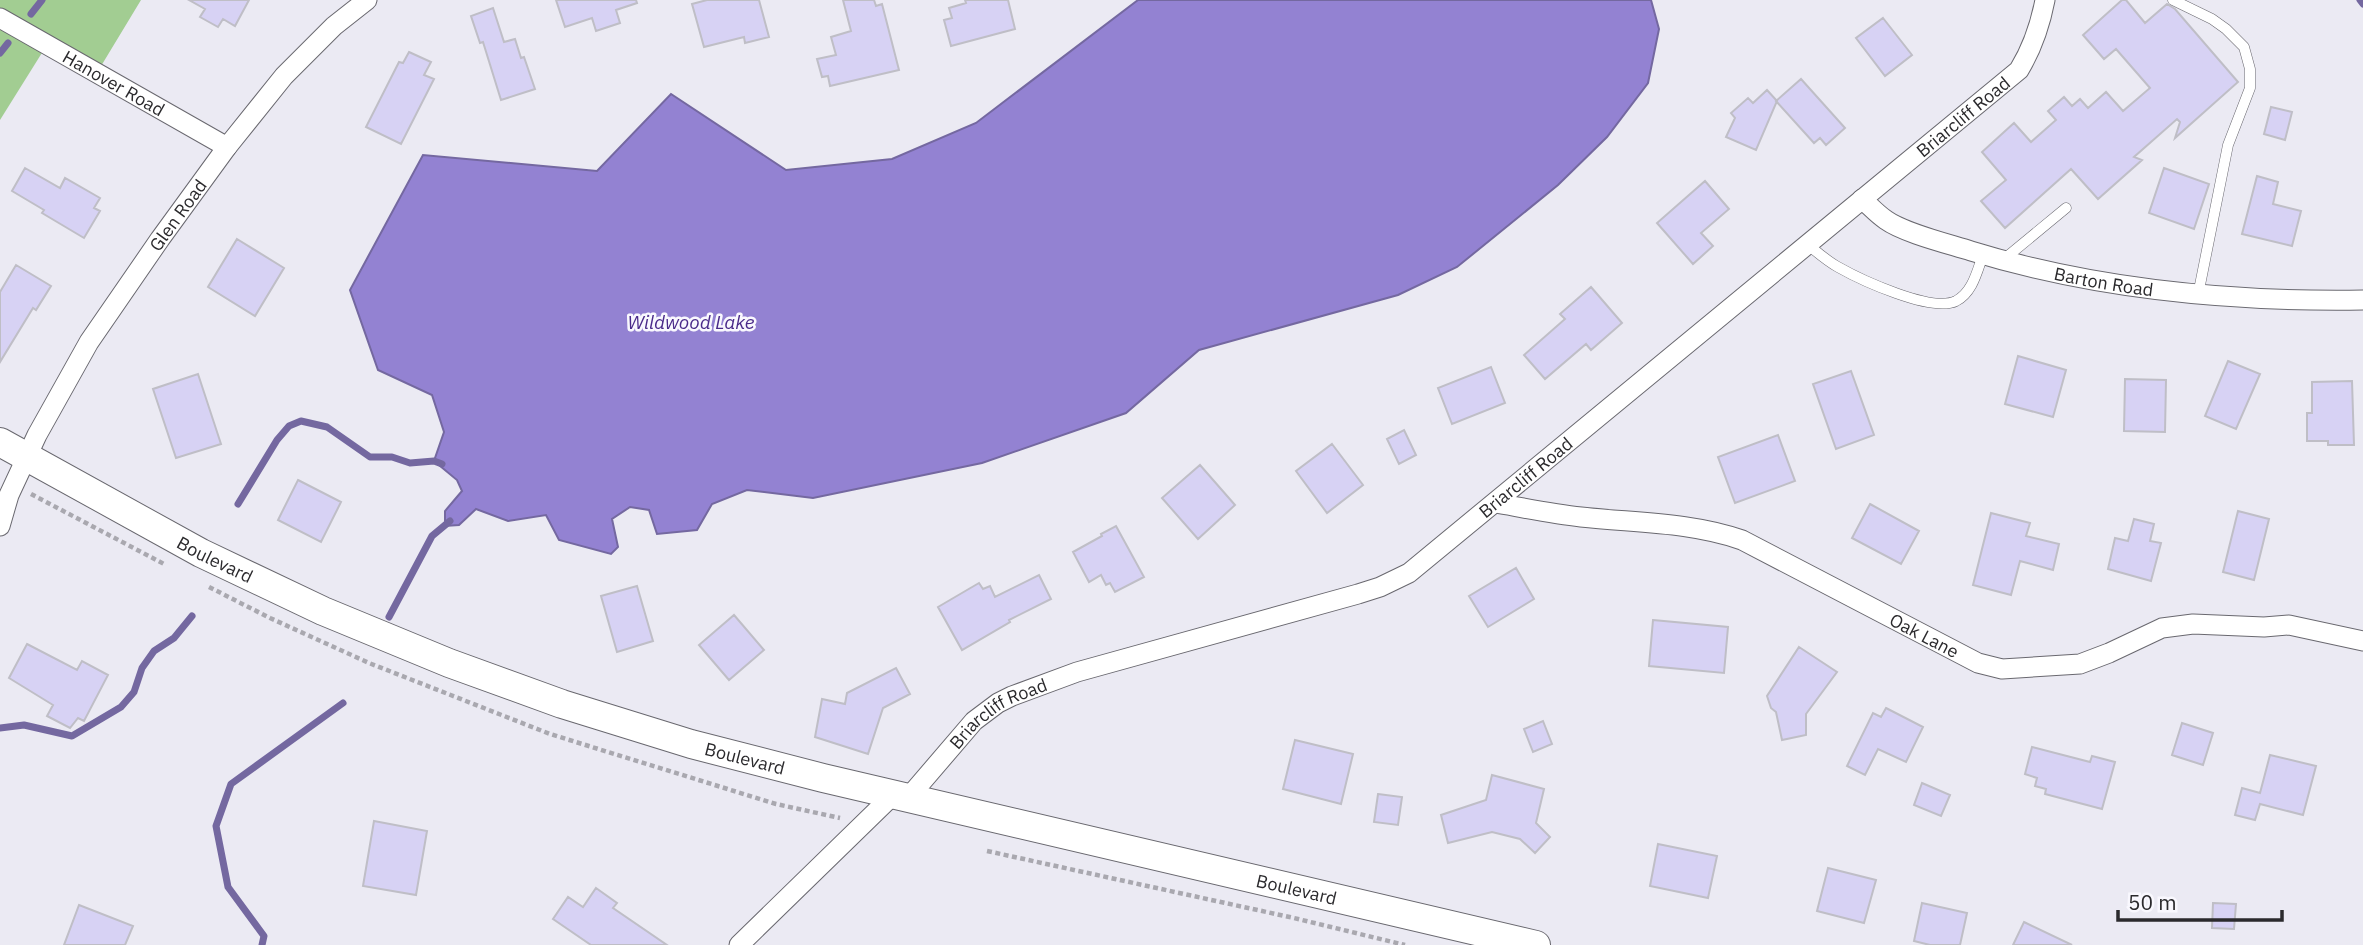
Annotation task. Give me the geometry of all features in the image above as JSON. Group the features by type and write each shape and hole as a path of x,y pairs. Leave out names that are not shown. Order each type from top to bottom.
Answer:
{"main road":[{"name":"Boulevard","path":"0,442 213,559 323,611 449,663 562,704 691,744 900,796 1536,945"}],"street":[{"name":"Glen Road","path":"0,526 9,495 37,435 89,342 160,239 228,147 301,57 367,0"},
{"name":"Briarcliff Road","path":"739,945 900,796 974,721 1012,695 1077,672 1380,587 1409,573 2019,70 2039,31 2045,0"},
{"name":"Hanover Road","path":"0,18 228,147"},
{"name":"Barton Road","path":"1862,199 1888,222 1930,238 2003,261 2078,279 2198,295 2363,300"},
{"name":"Oak Lane","path":"1496,503 1577,517 1718,532 1742,540 1978,663 2002,670 2080,664 2162,628 2193,624 2264,627 2289,625 2363,641"}],"lane":[{"path":"2173,0 2226,29 2244,47 2250,69 2247,99 2228,145 2198,295"},
{"path":"2003,261 2066,208"},
{"path":"1807,244 1856,277 1927,302 1944,305 1969,291 1983,255"}],"path":[{"path":"987,851 1405,945"}],"green space":[{"path":"0,0 141,0 95,76 45,48 0,120"}],"water":[{"name":"Wildwood Lake","path":"1138,0 1651,0 1659,29 1648,83 1607,137 1558,185 1457,267 1398,295 1199,350 1126,413 982,463 813,498 747,490 712,504 697,530 657,534 649,510 630,507 612,519 618,547 611,554 559,540 546,515 508,521 476,509 459,525 445,526 445,511 462,491 457,480 434,461 444,432 432,395 378,370 350,290 423,155 597,171 671,94 786,170 892,159 976,123"}],"building":[{"path":"189,0 249,0 235,26 223,19 218,27 200,17 205,9"},
{"path":"556,0 636,0 637,3 616,10 620,23 596,31 592,18 565,27"},
{"path":"707,0 759,0 769,37 745,43 744,37 704,47 692,4"},
{"path":"843,0 874,0 876,6 882,4 899,70 830,86 828,76 822,77 817,59 836,55 831,37 851,31"},
{"path":"965,0 1008,0 1015,29 951,46 944,20 952,18 949,8 966,3"},
{"path":"2122,0 2126,0 2145,23 2167,4 2175,9 2238,82 2175,138 2180,122 2177,119 2134,157 2142,160 2098,199 2071,169 2005,228 1981,201 2006,180 1982,152 2014,123 2031,142 2056,120 2048,111 2064,97 2072,106 2080,99 2088,108 2106,92 2123,111 2150,88 2116,49 2104,59 2083,35"},
{"path":"493,8 504,42 515,39 535,89 501,100 483,42 480,43 471,16"},
{"path":"1883,18 1912,55 1885,76 1856,38"},
{"path":"409,52 431,62 424,75 434,79 401,144 366,127 399,62 403,63"},
{"path":"1801,79 1845,128 1826,145 1820,138 1814,143 1776,101"},
{"path":"1767,90 1777,101 1756,150 1726,137 1735,118 1731,113 1748,98 1753,103"},
{"path":"2271,107 2292,112 2285,140 2264,134"},
{"path":"25,168 60,188 65,178 100,198 94,208 100,211 84,238 12,191"},
{"path":"2164,168 2209,184 2194,229 2149,213"},
{"path":"2257,176 2278,182 2273,204 2301,211 2292,246 2242,234"},
{"path":"1705,181 1729,209 1701,233 1713,246 1693,264 1657,223"},
{"path":"237,239 284,268 255,316 208,287"},
{"path":"16,265 51,286 36,310 33,308 0,362 0,292"},
{"path":"1591,287 1622,323 1591,350 1586,344 1545,379 1524,355 1565,319 1560,314"},
{"path":"2018,356 2066,370 2053,417 2005,404"},
{"path":"2228,361 2260,374 2236,429 2205,416"},
{"path":"1491,367 1505,403 1452,424 1438,388"},
{"path":"1851,371 1874,435 1836,449 1813,384"},
{"path":"198,374 221,444 176,458 153,389"},
{"path":"2125,379 2166,380 2165,432 2124,431"},
{"path":"2352,381 2354,445 2328,445 2328,441 2307,441 2307,413 2312,413 2312,382"},
{"path":"1404,430 1416,455 1399,464 1387,439"},
{"path":"1778,435 1795,481 1735,503 1718,457"},
{"path":"1332,444 1363,485 1327,513 1296,471"},
{"path":"1200,465 1235,505 1198,539 1162,498"},
{"path":"298,480 341,502 321,542 278,520"},
{"path":"1870,504 1919,531 1901,564 1852,538"},
{"path":"2238,511 2269,519 2254,580 2223,572"},
{"path":"1991,513 2030,523 2026,536 2059,544 2053,570 2020,561 2011,595 1973,585"},
{"path":"2134,519 2154,524 2150,541 2161,543 2151,581 2108,569 2115,538 2128,541"},
{"path":"1116,526 1144,577 1115,592 1110,583 1106,585 1101,575 1089,582 1073,552"},
{"path":"1516,568 1534,599 1488,627 1469,596"},
{"path":"1039,575 1051,599 1009,620 1010,622 962,650 938,607 979,583 983,589 990,586 995,597"},
{"path":"637,586 653,641 617,652 601,596"},
{"path":"734,615 764,650 729,680 699,645"},
{"path":"1653,620 1728,627 1724,673 1649,666"},
{"path":"27,644 77,670 82,661 108,675 84,721 78,718 70,728 47,716 53,705 9,678"},
{"path":"1799,647 1837,672 1806,714 1806,735 1782,740 1776,712 1771,708 1767,696"},
{"path":"896,668 910,694 883,708 868,754 815,737 822,699 845,704 847,693"},
{"path":"1886,708 1923,727 1906,762 1878,749 1865,775 1847,766 1873,713 1881,717"},
{"path":"1543,721 1552,744 1533,752 1524,729"},
{"path":"2182,723 2213,733 2203,765 2172,755"},
{"path":"1295,740 1353,754 1341,804 1283,789"},
{"path":"2032,747 2090,762 2092,756 2115,762 2102,809 2045,794 2046,789 2035,786 2037,778 2025,774"},
{"path":"2270,755 2316,766 2303,815 2260,804 2255,820 2235,815 2242,788 2260,793"},
{"path":"1492,775 1544,789 1536,823 1550,837 1535,853 1520,839 1492,832 1448,843 1441,815 1486,800"},
{"path":"1922,783 1950,795 1941,816 1914,805"},
{"path":"1378,794 1402,797 1398,825 1374,822"},
{"path":"374,821 427,831 416,895 363,886"},
{"path":"1658,844 1717,856 1708,898 1650,886"},
{"path":"1828,868 1876,880 1864,923 1817,911"},
{"path":"596,888 617,903 613,908 667,945 591,945 553,919 568,897 583,907"},
{"path":"1922,903 1967,913 1960,945 1930,945 1914,941"},
{"path":"2213,903 2236,904 2234,929 2212,928"},
{"path":"79,905 133,926 125,945 64,945"},
{"path":"2024,922 2072,945 2013,945"}],"waterway":[{"path":"31,14 42,0"},
{"path":"2360,0 2363,4"},
{"path":"0,53 8,43"},
{"path":"238,504 277,440 289,426 301,421 327,427 370,457 392,457 410,463 434,461 442,464"},
{"path":"389,617 432,536 450,521"},
{"path":"0,728 24,725 72,736 121,707 134,692 142,668 154,651 174,638 192,616"},
{"path":"262,945 264,936 228,887 216,826 231,784 343,703"}]}
